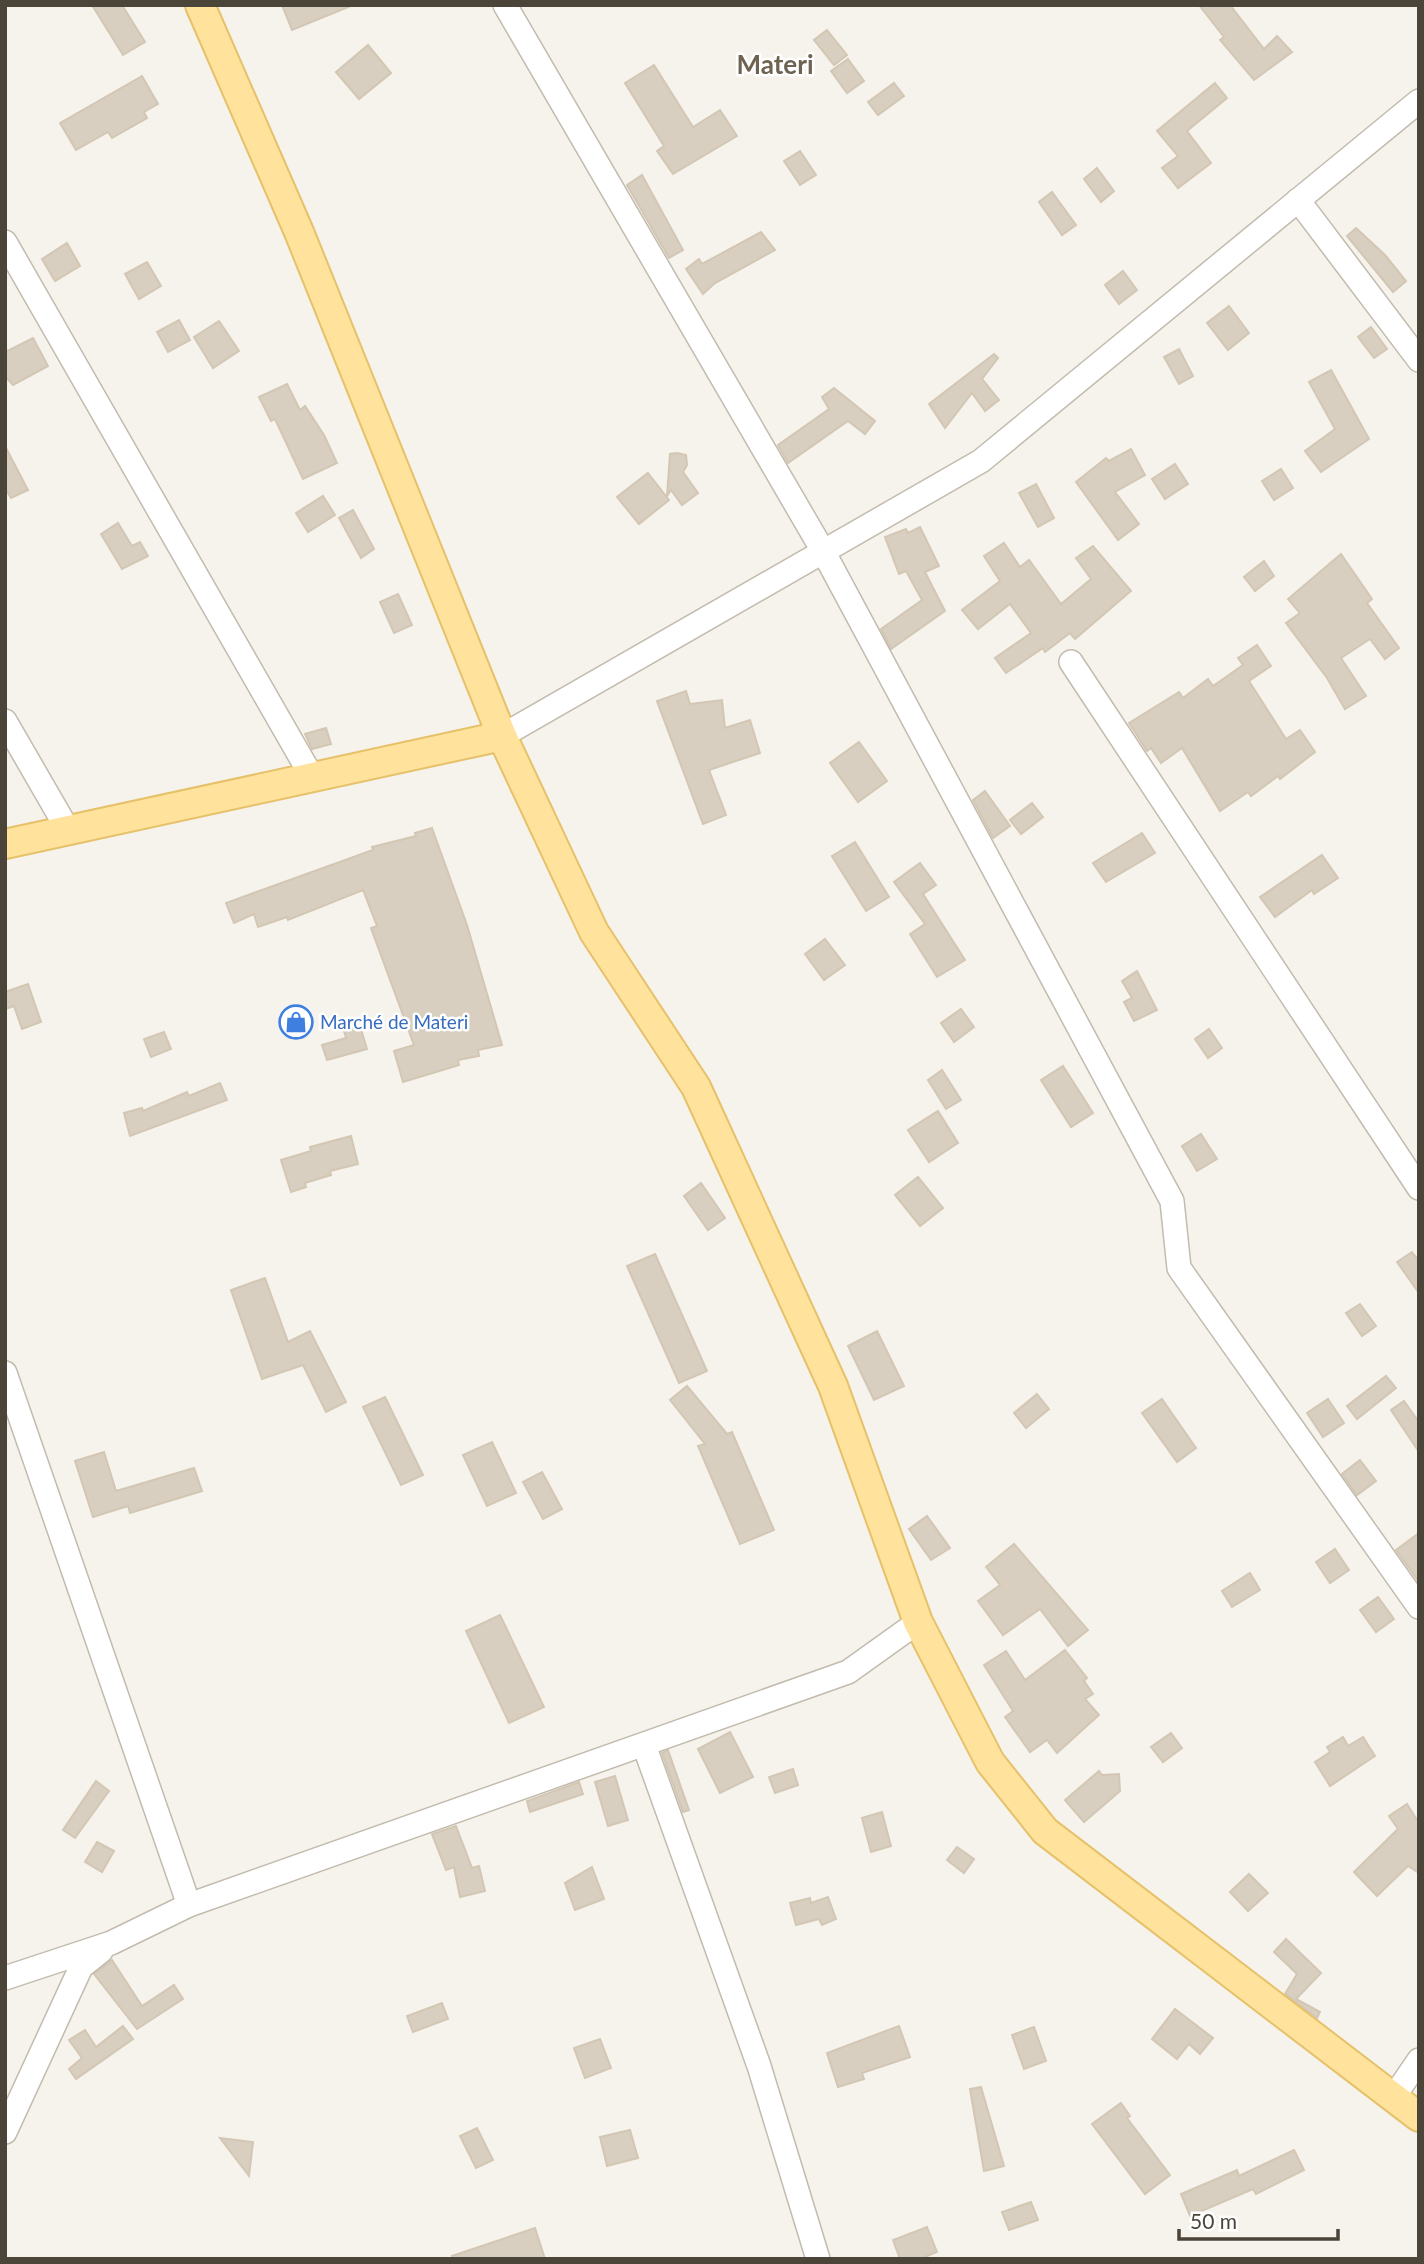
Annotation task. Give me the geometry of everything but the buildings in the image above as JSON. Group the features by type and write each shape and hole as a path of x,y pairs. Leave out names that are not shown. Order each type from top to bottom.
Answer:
{"main road":[{"path":"200,5 299,232 502,736 594,932 696,1087 833,1386 918,1622 990,1762 1045,1830 1419,2117"},
{"path":"5,844 502,736"}],"street":[{"path":"505,5 823,551 1172,1201 1179,1268 1419,1607"},
{"path":"502,736 981,461 1419,101"},
{"path":"1298,200 1419,360"},
{"path":"5,243 312,777"},
{"path":"1071,662 1419,1188"},
{"path":"5,721 68,830"},
{"path":"5,1373 189,1905"},
{"path":"5,1979 111,1943 189,1905 848,1672 918,1622"},
{"path":"644,1745 759,2066 818,2259"},
{"path":"5,2132 81,1967 111,1943"},
{"path":"1393,2098 1419,2060"}],"place":[{"name":"Marché de Materi","path":"296,1022"}],"district":[{"name":"Materi","path":"775,65"}]}
